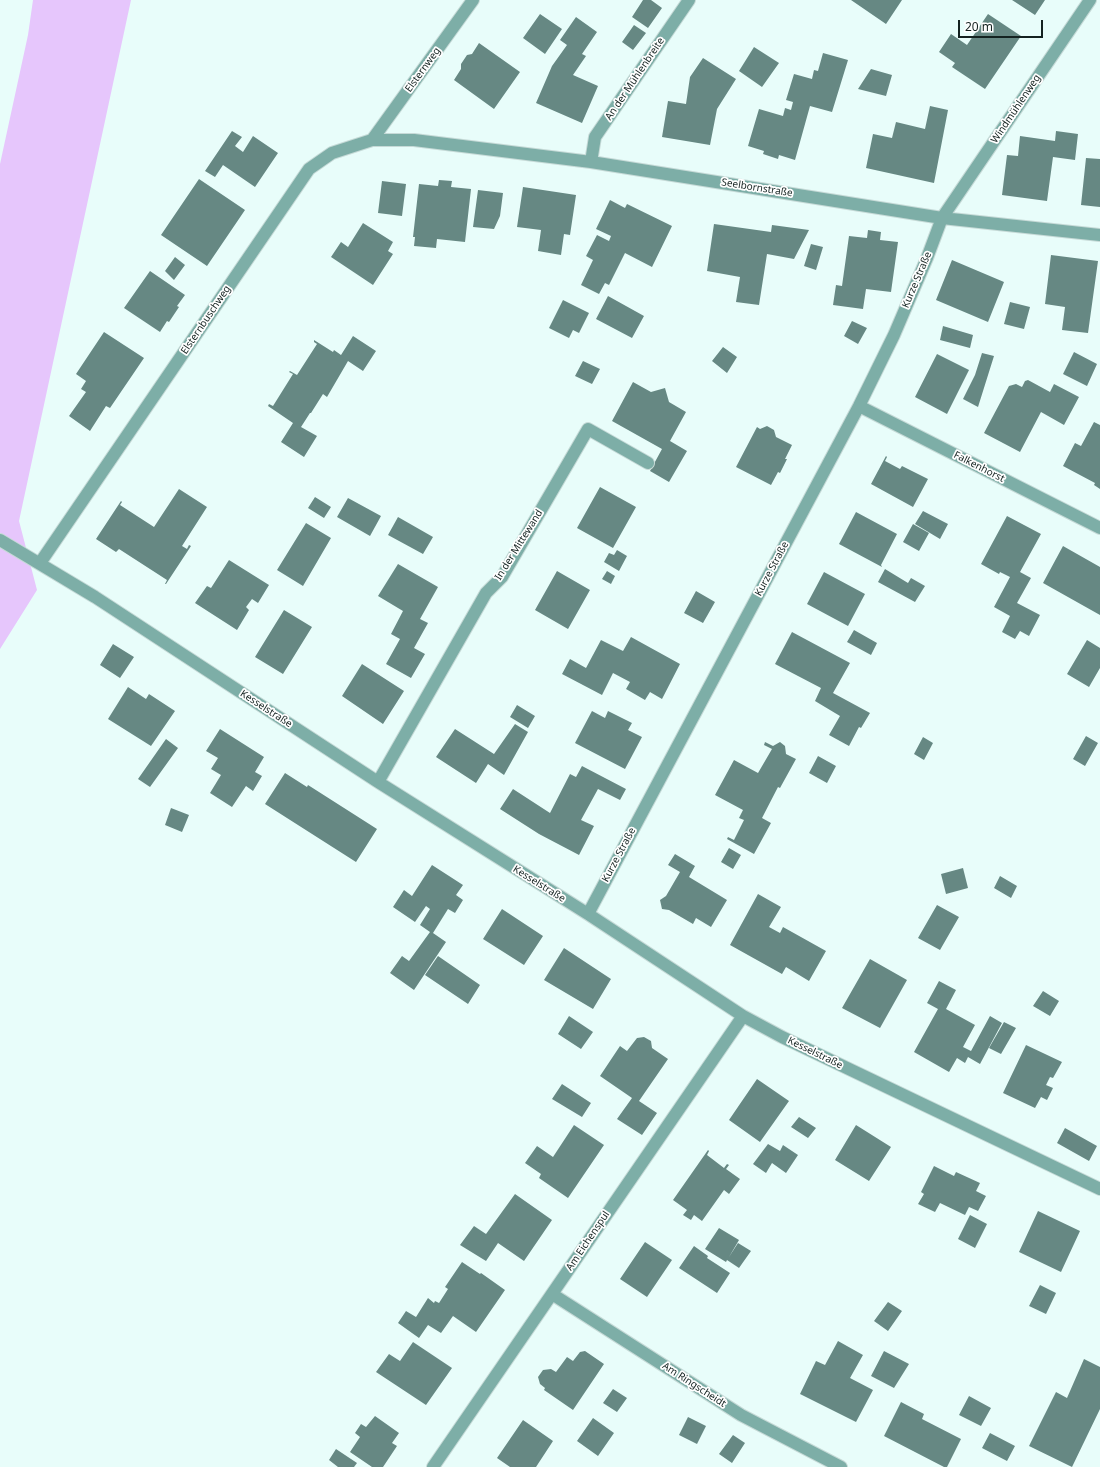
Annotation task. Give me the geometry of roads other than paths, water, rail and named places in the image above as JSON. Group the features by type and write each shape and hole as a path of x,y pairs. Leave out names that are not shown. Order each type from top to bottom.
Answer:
{"street":[{"name":"Elsternweg","path":"372,140 473,0"},
{"name":"An der Mühlenbreite","path":"591,162 595,137 689,0"},
{"name":"Windmühlenweg","path":"942,218 1090,0"},
{"name":"Elsternbuschweg","path":"40,563 309,168 332,152 372,140 414,140"},
{"name":"Seelbornstraße","path":"414,140 591,162 942,218 1100,235"},
{"name":"Kurze Straße","path":"588,914 859,406 894,335 927,258 942,218"},
{"name":"Falkenhorst","path":"859,406 1100,528"},
{"name":"In der Mittewand","path":"378,782 486,593 502,577 588,429 648,463"},
{"name":"Kesselstraße","path":"0,540 95,597 378,782 588,914 743,1016 782,1037 1100,1189"},
{"name":"Am Eichenspul","path":"433,1467 743,1016"},
{"name":"Am Ringscheidt","path":"552,1294 742,1415 841,1467"}]}
